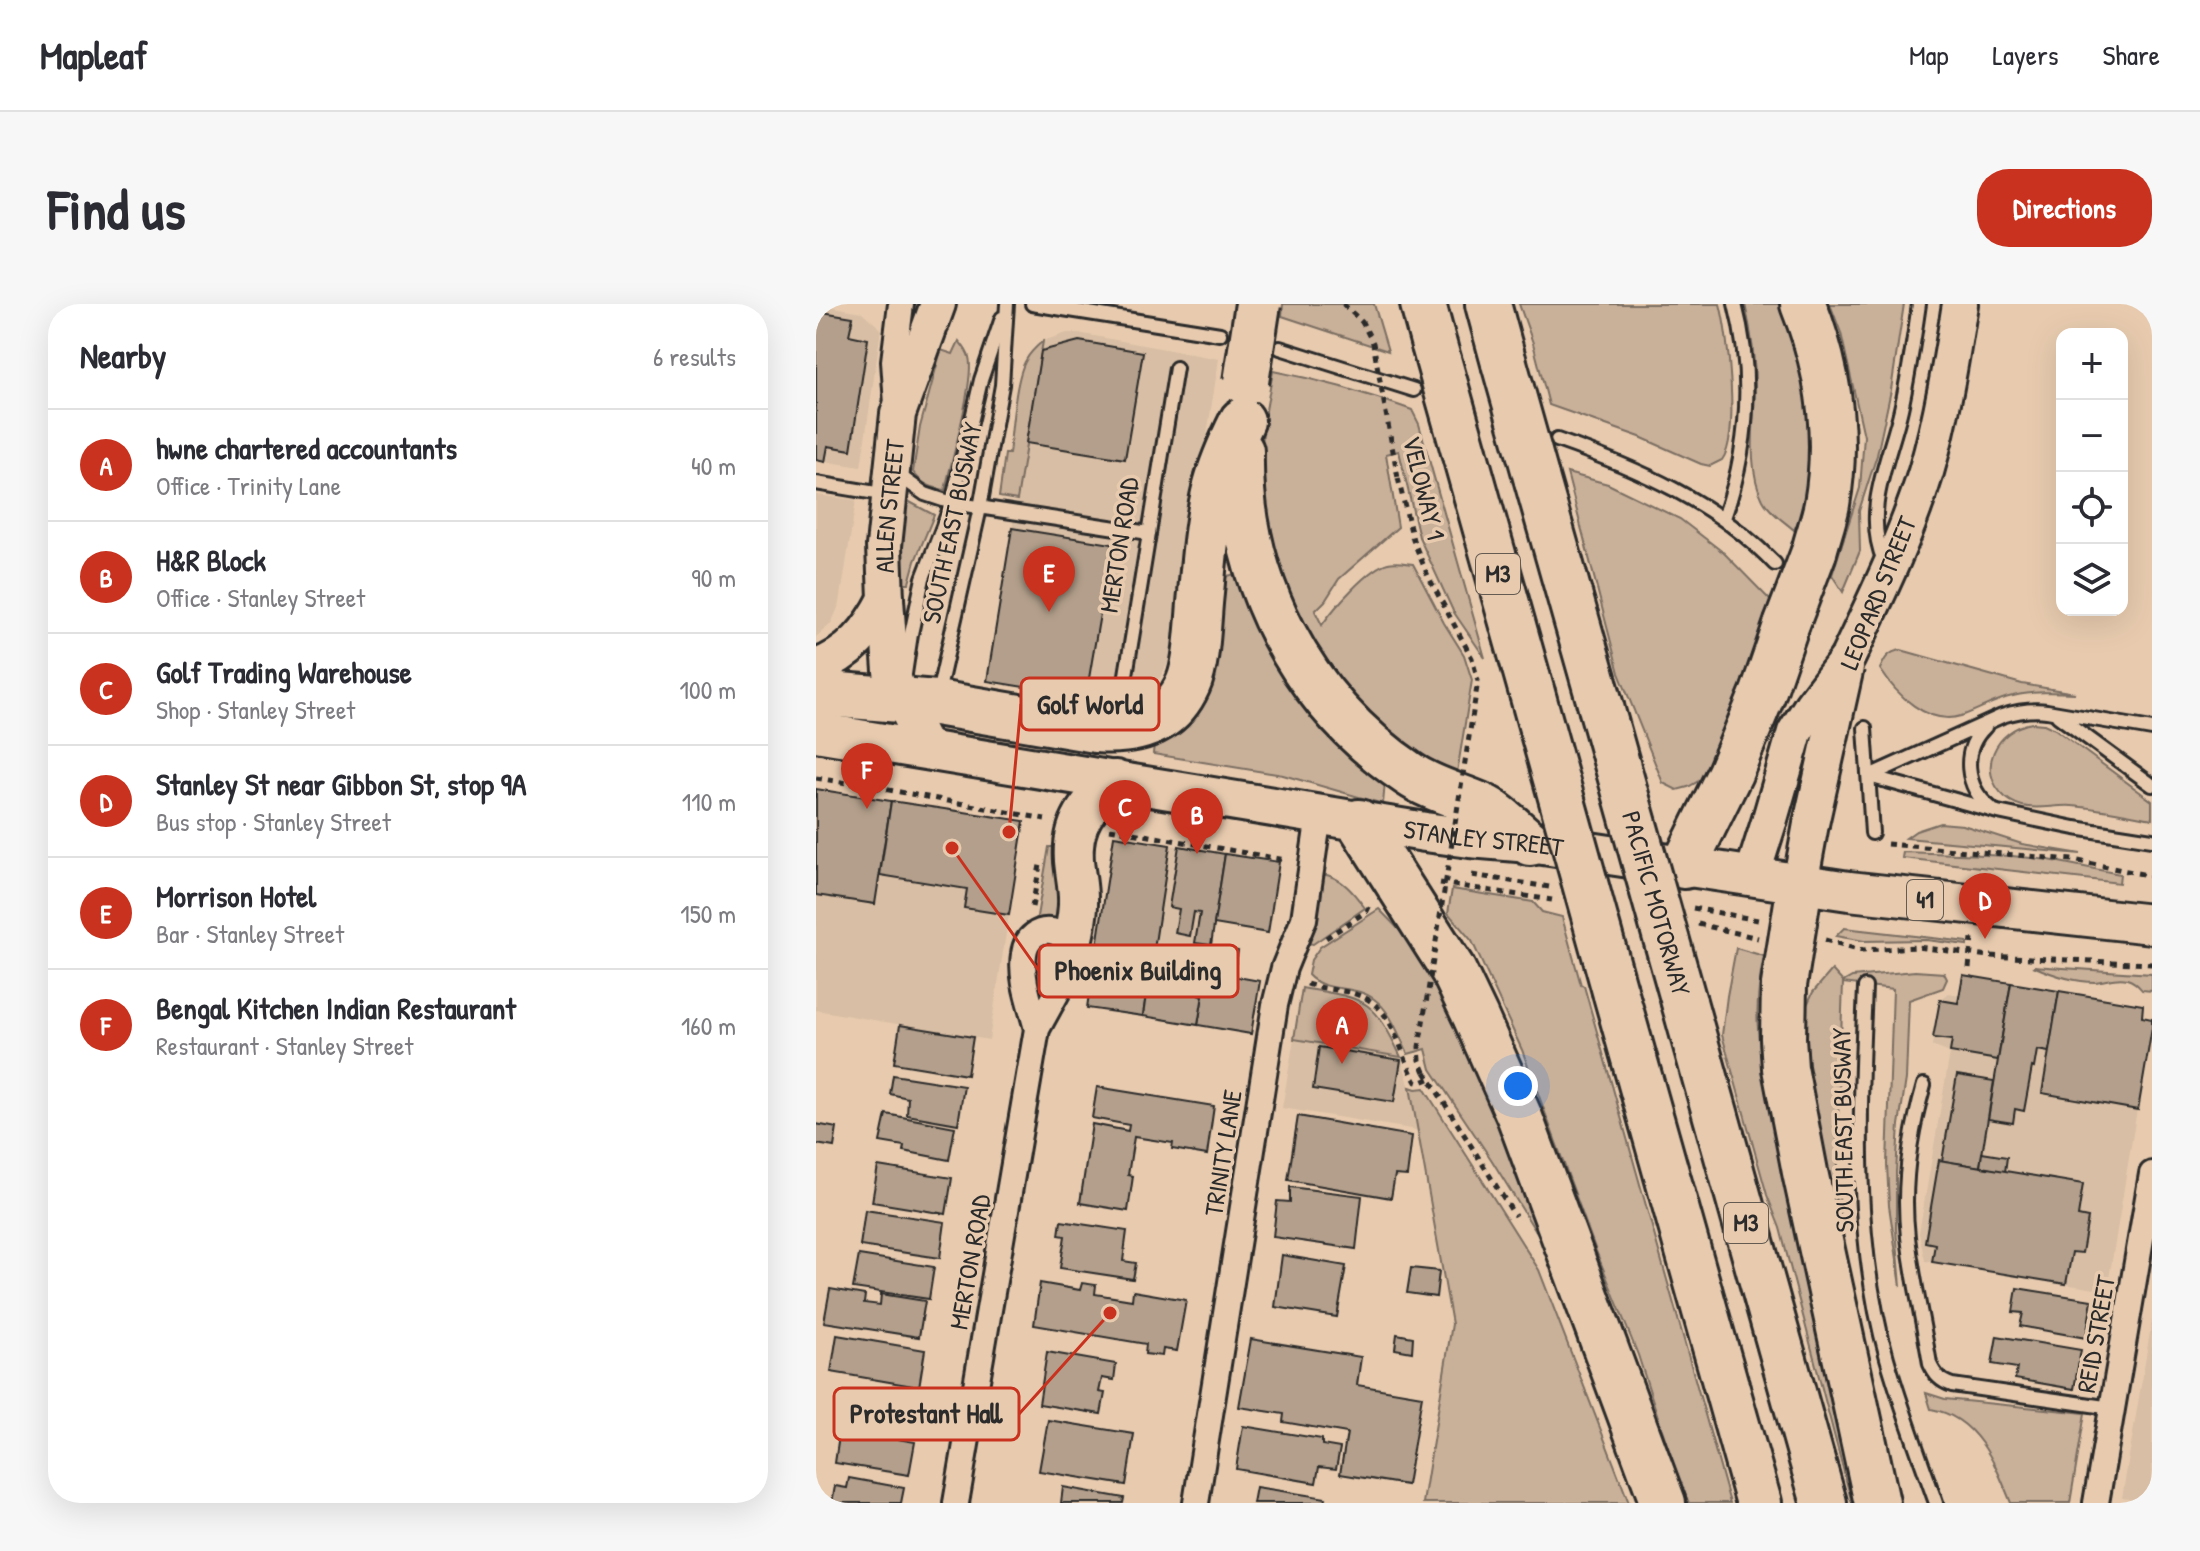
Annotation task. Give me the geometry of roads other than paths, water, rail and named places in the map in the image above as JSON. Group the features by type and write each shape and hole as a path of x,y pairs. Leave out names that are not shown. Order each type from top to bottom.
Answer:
{"highway":[{"path":"1258,304 1244,402 1240,473 1246,524 1269,603 1285,640 1325,700 1372,747 1412,777 1484,806 1530,843"},
{"name":"PACIFIC MOTORWAY","path":"1488,304 1824,1503"},
{"path":"1684,886 1770,673 1795,558 1826,507 1833,463 1830,397 1815,333 1803,304"},
{"name":"M3","path":"1429,324 1759,1503"},
{"path":"816,693 925,721 1116,731 1139,728 1165,714 1188,684 1193,667 1215,491 1244,402"},
{"path":"1339,818 1453,970 1482,1031 1520,1118 1663,1503"},
{"path":"1800,884 1784,985 1785,1068 1877,1503"}],"main road":[{"name":"ALLEN STREET","path":"925,721 891,671 884,546 898,414 938,304"},
{"name":"LEOPARD STREET","path":"1800,884 1847,659 1889,570 1925,474 1938,427 1960,304"},
{"name":"ALLEN STREET","path":"816,667 842,655 861,638 886,599"},
{"path":"1752,876 1795,732 1847,659"},
{"name":"STANLEY STREET","path":"816,732 925,721 1115,780 1470,838 1530,843 1684,886 1752,876 1961,904 2152,924"},
{"path":"1071,948 1078,904 1074,862 1076,833 1090,803 1115,780"}],"street":[{"name":"ALLEN STREET","path":"898,414 894,361 901,304"},
{"name":"TRINITY LANE","path":"1196,1503 1275,1005 1284,968 1300,933 1339,818"},
{"name":"MERTON ROAD","path":"956,1503 1037,1029 1070,969 1071,948 1066,938 1046,930 1028,941 1024,951 1025,983 1037,1029"},
{"name":"REID STREET","path":"2096,1503 2152,1174"}],"lane":[{"name":"SOUTH EAST BUSWAY","path":"925,721 918,597 952,503 981,380 1007,304"},
{"name":"SOUTH EAST BUSWAY","path":"925,721 980,508 1002,385 1007,304"},
{"path":"1032,304 1220,334"},
{"path":"1724,518 1743,448 1747,389 1742,329 1735,304"},
{"path":"1889,570 1878,545 1876,502 1905,393 1919,304"},
{"path":"1280,348 1414,390"},
{"name":"MERTON ROAD","path":"1116,731 1176,368"},
{"path":"1557,440 1681,492 1743,533 1795,558"},
{"path":"816,483 890,482 952,503 1149,533"},
{"path":"1869,776 2016,711 2047,711 2152,729"},
{"path":"2047,711 2062,717 2152,785"},
{"path":"1991,722 1973,743 1968,769 1976,793 1993,810"},
{"path":"1865,728 1873,838"},
{"path":"1869,776 1993,810 2075,828 2152,840"},
{"name":"SOUTH EAST BUSWAY","path":"1865,987 1860,1157 1872,1286 1886,1357 1936,1503"},
{"path":"1924,1085 1911,1142 1906,1205 1908,1236 1933,1372 1952,1385 2112,1408"}],"place":[{"name":"Morrison Hotel","path":"1049,612"},
{"name":"Bengal Kitchen Indian Restaurant","path":"867,809"},
{"name":"Golf World","path":"1009,832"},
{"name":"Golf Trading Warehouse","path":"1125,846"},
{"name":"Phoenix Building","path":"952,848"},
{"name":"H&R Block","path":"1197,854"},
{"name":"Stanley St near Gibbon St, stop 9A","path":"1985,939"},
{"name":"hwne chartered accountants","path":"1342,1064"},
{"name":"Protestant Hall","path":"1110,1313"}]}
